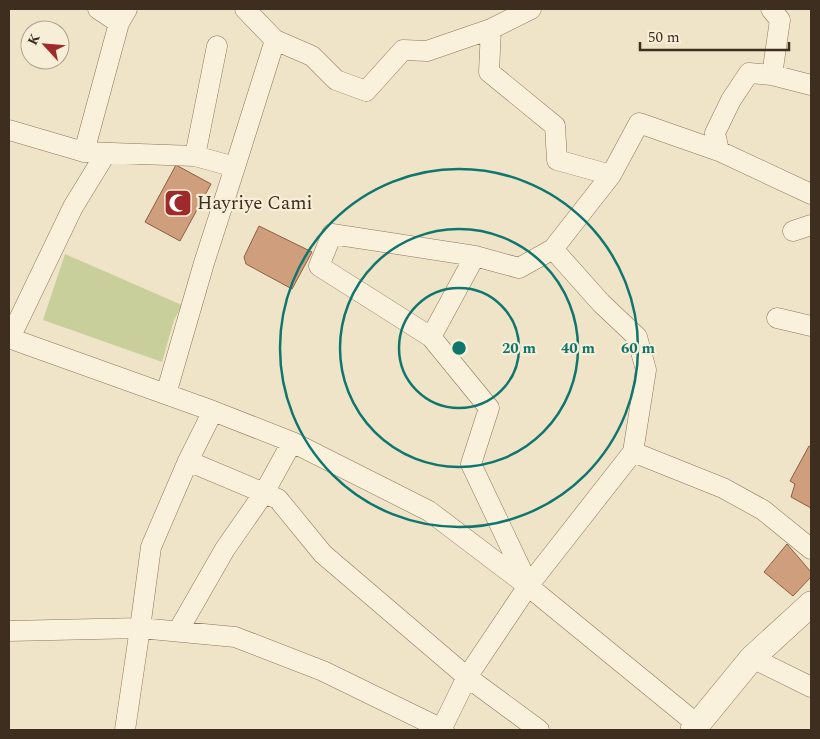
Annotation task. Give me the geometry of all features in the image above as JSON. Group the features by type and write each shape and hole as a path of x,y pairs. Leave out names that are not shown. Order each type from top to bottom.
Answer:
{"street":[{"path":"84,152 123,16 98,9"},
{"path":"245,9 275,40 312,56 336,80 366,91 403,50 427,51 491,28 530,9"},
{"path":"771,9 780,20 772,75"},
{"path":"491,28 489,72 555,126 557,160 611,175"},
{"path":"166,394 204,263 275,40"},
{"path":"195,156 217,46"},
{"path":"719,151 716,133 731,100 749,73 772,75 811,85"},
{"path":"528,586 471,464 489,408 431,337 319,266 332,234 475,256 519,268 553,249 611,175 639,123 719,151 811,194"},
{"path":"9,130 84,152 195,156 235,167"},
{"path":"106,153 72,207 9,338 213,411 292,442 429,511 528,586 697,729 752,658 811,604"},
{"path":"9,631 140,628 235,637 324,671 443,729 467,676 528,586 633,452 646,370 637,337 602,303 553,249"},
{"path":"431,337 475,256"},
{"path":"777,318 811,326"},
{"path":"125,730 152,547 188,461 213,411"},
{"path":"178,632 225,549 264,493 292,442"},
{"path":"633,452 723,488 763,510 811,549"},
{"path":"188,461 278,499 323,554 467,676 539,730"},
{"path":"752,658 811,688"}],"green space":[{"path":"65,254 182,305 174,320 162,362 43,320"}],"building":[{"name":"Hayriye Cami","path":"176,165 211,184 180,241 145,222"},
{"path":"259,226 312,252 292,289 246,264 244,257"},
{"path":"809,446 811,447 811,508 791,497 795,484 790,481"},
{"path":"787,544 811,572 811,577 793,596 764,572"}],"place":[{"name":"Hayriye Cami","path":"178,203"}]}
